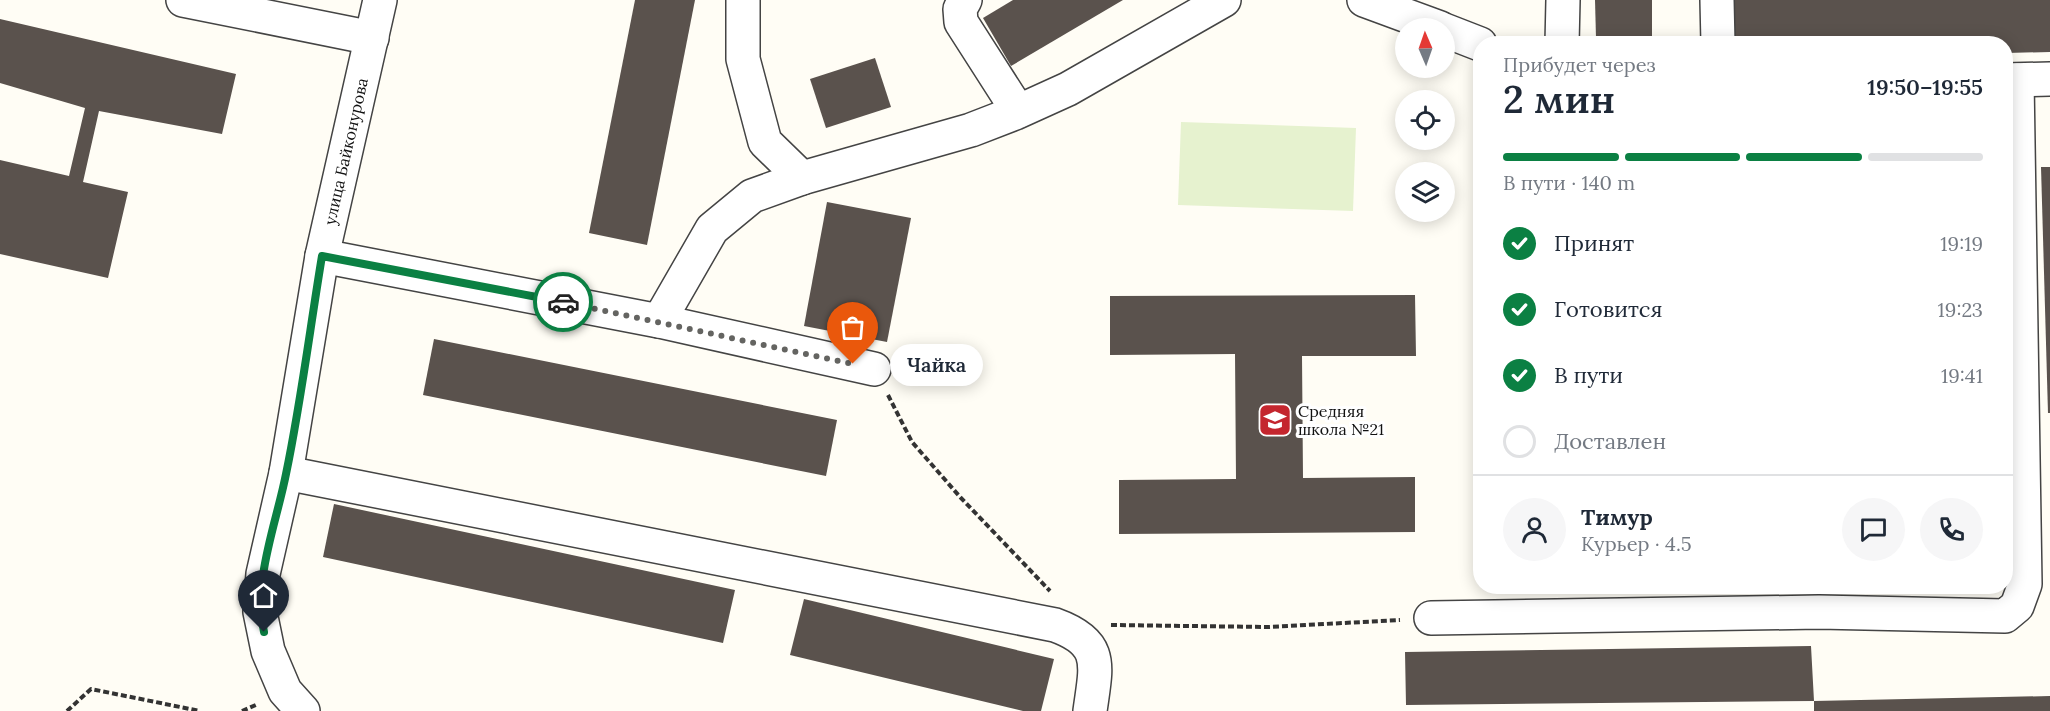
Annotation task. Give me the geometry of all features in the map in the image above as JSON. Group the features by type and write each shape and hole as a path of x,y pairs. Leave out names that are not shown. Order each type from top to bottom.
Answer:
{"street":[{"path":"183,0 372,38"},
{"name":"улица Байконурова","path":"294,701 267,651 260,612 263,574 286,473 322,256 380,0"},
{"path":"743,0 743,59 765,142 802,178"},
{"path":"965,0 960,9 960,22 1018,111"},
{"path":"659,321 712,229 753,196 802,178 971,130 1018,111 1068,89 1224,0"},
{"path":"1364,0 1413,18"},
{"path":"1562,36 1563,0"},
{"path":"1717,0 1718,36"},
{"path":"1455,34 1473,41"},
{"path":"2013,80 2050,80"},
{"path":"1431,618 1819,612 2005,616 2017,606 2025,584 2013,152"},
{"path":"322,256 659,321 874,369"},
{"path":"286,473 1055,625 1074,632 1092,650 1096,664 1090,711"}],"path":[{"path":"874,369 912,442 992,532 1062,603 1074,632 1106,625 1268,627 1431,618"},
{"path":"67,711 91,689 200,711"}],"green space":[{"path":"1181,122 1356,128 1353,211 1178,205"}],"building":[{"path":"635,0 695,0 647,245 589,233"},
{"path":"1013,0 1123,0 1011,66 983,18"},
{"path":"1595,0 1652,0 1652,36 1596,36"},
{"path":"1728,0 2050,0 2050,52 2013,53 2013,36 1729,36"},
{"path":"0,19 236,74 222,134 99,111 83,182 128,192 108,278 0,254 0,160 69,176 85,108 0,83"},
{"path":"875,58 891,107 826,128 810,79"},
{"path":"2041,167 2050,167 2050,413 2048,413"},
{"path":"827,202 911,218 887,342 804,326"},
{"path":"1415,295 1416,356 1302,356 1303,478 1415,477 1415,532 1119,534 1119,480 1236,479 1235,354 1110,355 1110,296"},
{"path":"434,339 837,420 826,476 423,395"},
{"path":"334,504 735,590 723,643 323,557"},
{"path":"804,599 1054,659 1041,711 1023,711 790,655"},
{"path":"1811,646 1814,701 1406,705 1405,652"},
{"path":"2050,696 2050,711 1814,711 1814,701"}],"way so far":[{"path":"563,302 853,364"}],"place":[{"name":"Чайка","path":"853,364"},
{"name":"Средняя школа №21","path":"1275,420"}],"route":[{"path":"264,632 260,612 263,574 286,473 322,256 563,302"}]}
